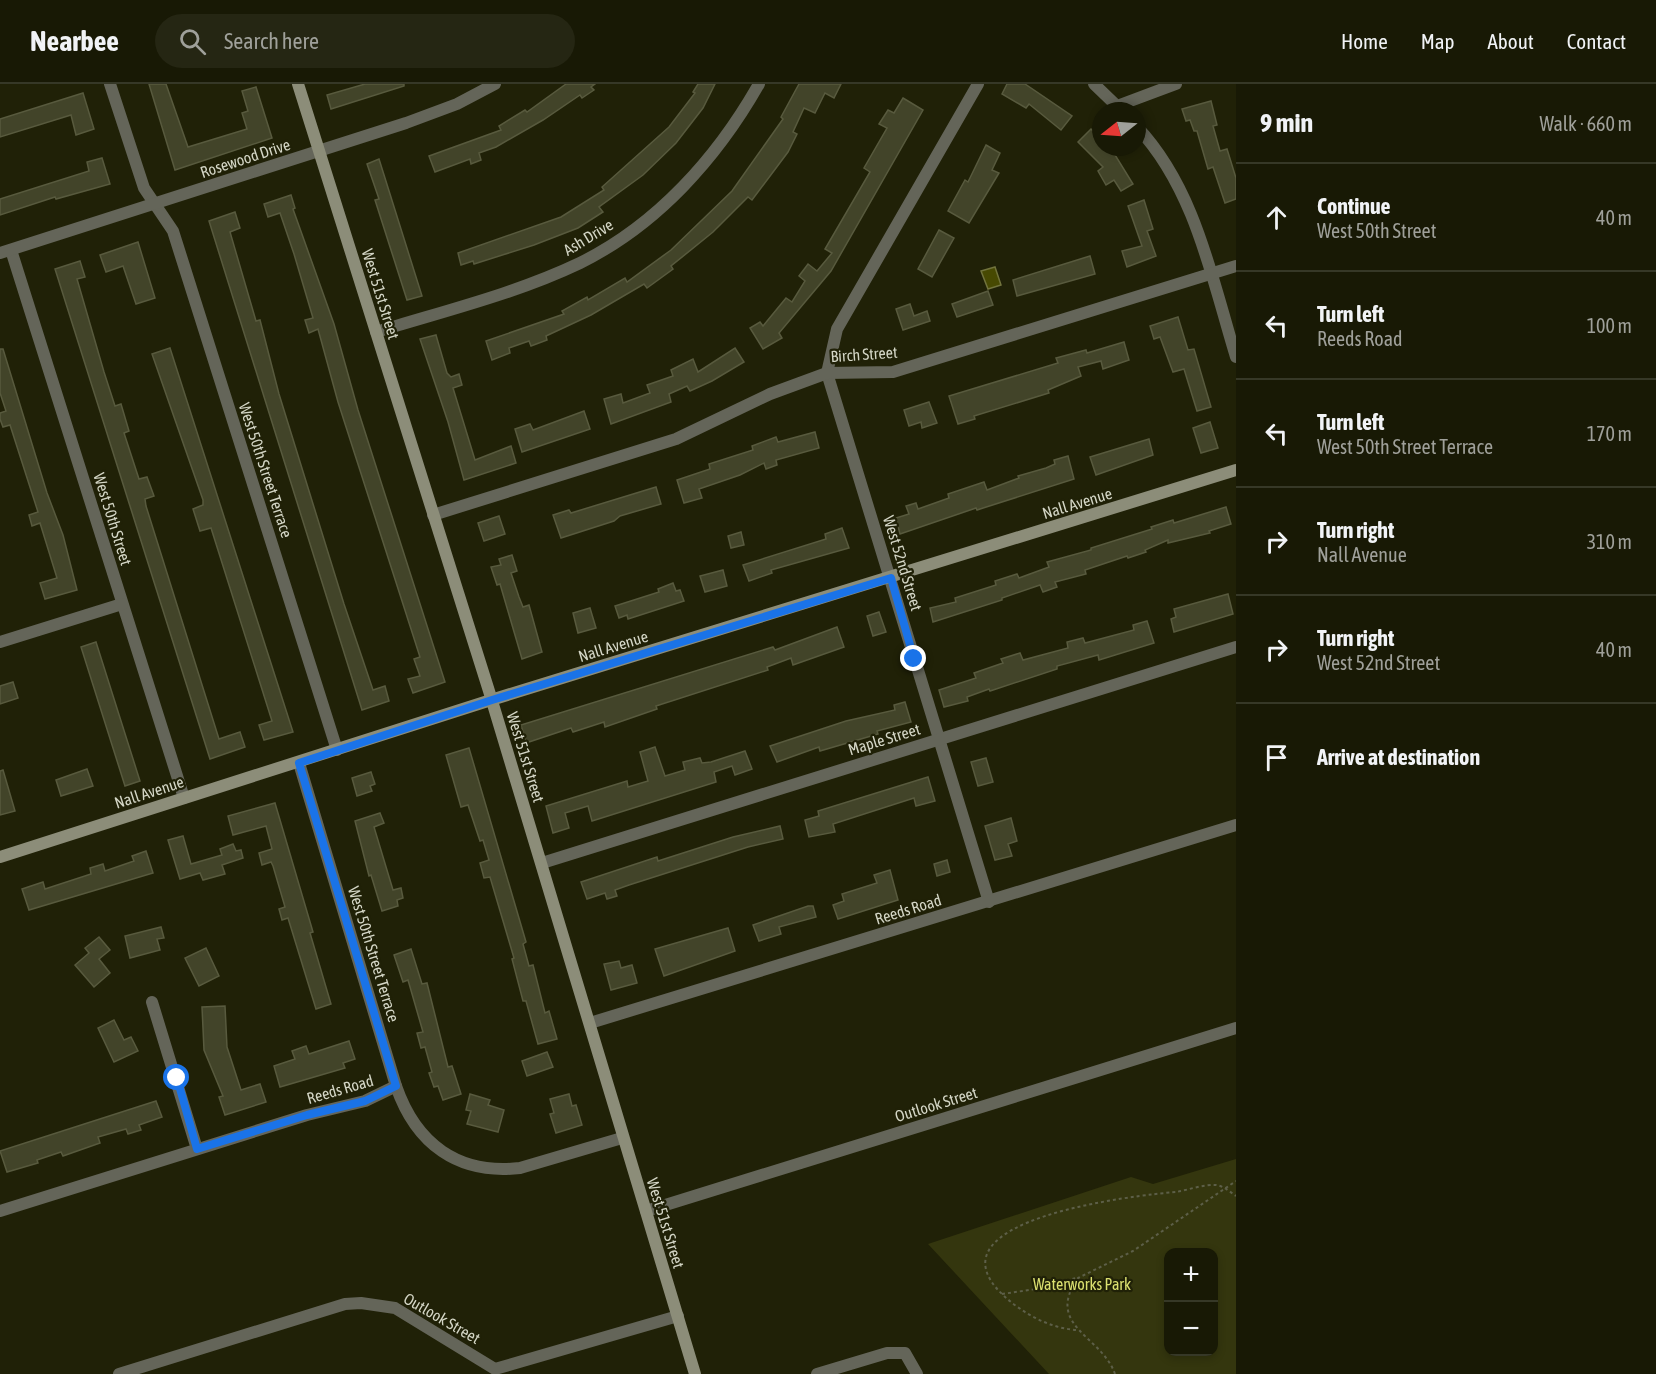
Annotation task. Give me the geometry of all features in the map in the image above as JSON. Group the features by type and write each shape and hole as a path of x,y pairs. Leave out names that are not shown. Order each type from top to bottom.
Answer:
{"street":[{"name":"West 50th Street Terrace","path":"110,84 144,188 173,231 337,750"},
{"name":"West 51st Street","path":"298,84 492,700 590,1023 622,1138 695,1374"},
{"name":"Rosewood Drive","path":"5,251 436,112 495,84"},
{"name":"Ash Drive","path":"376,332 525,286 581,262 610,245 662,206 698,171 727,136 759,84"},
{"path":"827,373 837,329 978,84"},
{"path":"1094,84 1114,102"},
{"path":"1134,102 1176,84"},
{"path":"1146,139 1164,162 1182,193 1236,357"},
{"name":"West 50th Street","path":"5,251 184,798"},
{"name":"Birch Street","path":"433,515 676,439 771,394 827,373 893,372 1236,266"},
{"name":"West 52nd Street","path":"827,373 989,902"},
{"name":"Nall Avenue","path":"0,857 492,700 1236,470"},
{"path":"0,642 122,604"},
{"name":"Maple Street","path":"542,863 1236,647"},
{"name":"West 50th Street Terrace","path":"299,763 396,1086"},
{"name":"Reeds Road","path":"590,1023 1236,825"},
{"path":"152,1002 197,1149"},
{"name":"Outlook Street","path":"646,1211 1236,1028"},
{"name":"Reeds Road","path":"0,1211 307,1115 365,1101 396,1086 405,1110 422,1135 445,1153 473,1166 504,1170 520,1168 622,1138"},
{"name":"Outlook Street","path":"119,1374 322,1309 362,1303 395,1308 407,1314 495,1372 678,1316"},
{"path":"817,1374 887,1353 905,1353 916,1374"}],"path":[{"path":"1002,1294 1036,1289 1078,1278 1133,1251 1219,1195 1236,1181"},
{"path":"1076,1330 1063,1329 1039,1320 1002,1294 985,1270 987,1254 993,1245 1033,1221 1058,1211 1096,1201 1216,1185 1226,1188 1236,1196"},
{"path":"1078,1278 1069,1292 1067,1306 1070,1320 1076,1330 1103,1351 1115,1374"}],"green space":[{"name":"Waterworks Park","path":"1236,1159 1236,1374 1049,1374 928,1244 1131,1177 1153,1184"}],"shaded area":[{"path":"995,267 1001,285 988,289 981,271"}],"building":[{"path":"149,84 166,84 188,147 247,129 242,113 248,111 242,91 256,87 272,138 175,170"},
{"path":"365,84 404,84 404,86 331,109 327,95"},
{"path":"566,84 595,84 591,87 594,90 582,98 580,95 496,147 479,153 481,160 471,164 470,159 435,172 429,156 501,130 499,126 525,110 527,112"},
{"path":"698,84 715,84 703,108 676,143 643,175 599,207 603,212 578,228 534,245 474,264 473,261 461,265 458,253 561,217 604,190 602,187 669,127 695,93 693,92"},
{"path":"799,84 841,84 834,98 825,93 815,113 804,108 793,132 797,134 788,152 752,200 748,197 713,232 671,266 673,269 647,288 644,284 591,315 546,336 547,340 531,346 529,341 509,348 510,353 492,360 486,341 564,314 562,311 587,297 588,300 625,278 627,282 671,250 732,191 783,119 781,117"},
{"path":"1007,84 1025,84 1072,116 1061,130 1029,104 1026,108 1002,94"},
{"path":"83,93 94,129 76,135 71,115 0,137 0,119"},
{"path":"903,98 923,110 831,271 779,333 782,338 763,349 750,328 760,322 763,326 786,298 792,302 805,281 799,276 808,264 817,271 832,253 825,249 870,172 864,168 887,128 879,124 888,110 894,113"},
{"path":"1211,101 1217,125 1213,126 1220,151 1227,149 1236,178 1236,199 1225,203 1213,167 1208,169 1197,131 1194,131 1190,120 1186,121 1182,109"},
{"path":"1092,130 1092,156 1078,142"},
{"path":"986,145 1000,153 992,170 999,173 969,223 948,211 965,180 968,182"},
{"path":"1092,156 1116,156 1133,184 1121,191 1114,180 1106,185 1098,171 1103,167"},
{"path":"102,158 110,184 56,199 55,197 0,215 0,199 89,171 87,162"},
{"path":"379,159 422,296 407,300 375,200 379,199 367,164"},
{"path":"291,195 295,208 293,209 334,324 358,410 445,682 413,693 408,679 420,676 414,659 420,657 338,402 318,329 309,333 305,320 313,318 280,213 268,217 264,204"},
{"path":"1144,200 1153,229 1147,231 1156,256 1127,267 1122,251 1142,246 1128,206"},
{"path":"235,212 240,228 230,232 256,321 260,320 279,394 344,604 373,690 385,686 389,701 362,710 209,221"},
{"path":"939,230 954,238 932,277 918,269"},
{"path":"138,242 155,298 136,304 123,266 106,272 100,255"},
{"path":"1090,256 1095,274 1017,296 1013,280"},
{"path":"80,261 85,277 77,279 104,372 115,406 121,404 129,431 124,433 139,479 147,477 154,496 145,499 146,506 219,739 240,732 245,747 210,759 55,269"},
{"path":"988,291 993,305 957,317 952,304"},
{"path":"910,304 914,316 927,311 930,321 903,330 896,309"},
{"path":"1178,317 1188,350 1194,349 1211,407 1197,411 1184,369 1173,372 1160,337 1154,339 1150,326"},
{"path":"436,335 447,373 451,377 459,374 462,385 453,388 475,460 511,446 516,463 464,480 448,422 420,339"},
{"path":"1124,342 1129,360 1103,369 1101,361 1078,367 1081,376 1048,390 1049,393 974,416 975,419 958,424 949,396 1058,363 1056,358 1086,350 1087,353"},
{"path":"170,348 293,732 264,740 259,725 272,721 211,528 200,531 193,509 203,505 203,500 152,354"},
{"path":"735,348 744,362 690,391 687,386 669,394 671,402 611,424 604,399 621,394 623,403 650,393 647,385 673,376 671,370 693,359 698,372"},
{"path":"0,349 3,349 47,493 63,535 77,590 45,599 40,583 57,578 40,523 32,526 29,515 38,512 10,425 3,427 0,419 0,413 6,411 0,393"},
{"path":"929,402 937,423 922,428 921,422 909,426 904,410"},
{"path":"584,411 590,429 522,452 515,429 530,424 533,430"},
{"path":"1210,422 1218,448 1201,453 1193,428"},
{"path":"815,432 819,448 776,460 777,465 766,469 764,463 740,475 699,489 702,498 684,503 677,480 710,469 709,464 753,450 752,446 776,437 778,442"},
{"path":"1149,439 1153,455 1096,475 1090,457"},
{"path":"1068,456 1074,479 977,510 976,508 900,534 896,518 909,514 906,506 916,503 918,509 949,498 948,494 984,482 987,490 1019,478 1018,476 1046,468 1055,464 1054,460"},
{"path":"656,487 661,504 620,516 614,521 561,538 553,515 569,510 571,513"},
{"path":"1226,507 1231,524 1209,531 1210,533 1168,543 1168,540 1145,550 1146,552 1128,558 1127,556 1085,570 1086,574 1055,582 1057,587 1043,592 1040,585 933,622 930,608 956,602 955,598 996,585 995,581 1017,574 1019,578 1049,567 1047,562 1091,550 1091,548 1173,520 1174,523"},
{"path":"499,516 505,534 484,541 478,523"},
{"path":"842,528 849,548 771,570 772,573 749,581 743,565 826,539 825,534"},
{"path":"741,532 744,545 731,548 728,536"},
{"path":"512,555 517,571 511,573 523,607 529,605 542,652 522,659 500,584 497,585 491,567 501,565 499,559"},
{"path":"723,570 727,586 705,592 700,576"},
{"path":"673,583 676,591 680,590 684,601 628,619 627,615 619,618 615,606 659,592 658,589"},
{"path":"1228,594 1233,614 1174,632 1171,619 1176,617 1174,609"},
{"path":"590,608 596,628 578,633 573,613"},
{"path":"879,612 886,632 873,636 867,616"},
{"path":"1147,621 1154,643 1099,660 1098,655 1057,666 1057,669 990,691 989,689 967,697 968,701 944,707 939,690 976,678 974,673 1003,663 1001,659 1020,653 1023,660 1068,648 1067,642 1083,638 1085,643 1134,630 1133,625"},
{"path":"837,627 844,647 793,665 791,658 767,667 768,670 656,706 657,709 605,727 604,722 573,732 571,728 526,743 521,725 773,647 775,650"},
{"path":"96,642 140,781 125,786 81,647"},
{"path":"13,682 18,698 0,704 0,686"},
{"path":"905,702 911,722 877,731 878,734 820,751 819,747 777,762 770,746 846,721 895,710 894,705"},
{"path":"655,747 665,776 685,770 683,762 700,758 702,763 711,762 745,751 752,769 735,775 732,766 714,772 716,782 592,821 588,806 565,813 569,828 553,833 546,806 627,781 628,787 648,781 640,752"},
{"path":"469,748 526,942 523,944 529,966 533,965 545,1013 549,1011 557,1039 538,1044 526,1001 523,1001 512,959 514,958 490,877 484,878 480,863 489,860 483,840 480,841 468,805 461,807 446,755"},
{"path":"986,758 993,782 978,786 971,762"},
{"path":"87,769 93,786 61,796 56,780"},
{"path":"3,770 15,811 0,815 0,771"},
{"path":"371,772 375,784 370,786 372,791 357,796 352,778"},
{"path":"928,777 935,801 916,806 914,798 833,824 835,832 809,837 805,820 819,816 818,811"},
{"path":"275,803 313,932 310,933 331,1004 316,1009 288,918 282,920 279,909 285,907 273,866 271,862 262,865 259,853 272,849 266,826 233,835 228,816"},
{"path":"380,813 384,823 374,827 393,890 401,888 403,898 397,900 398,906 382,911 371,875 369,876 355,821"},
{"path":"1011,818 1017,841 1008,844 1012,856 995,860 985,826"},
{"path":"780,826 783,839 748,847 629,885 615,890 617,896 607,899 605,893 587,899 581,882 657,857 658,861 733,837"},
{"path":"183,836 191,864 222,855 220,849 233,844 236,851 241,850 243,858 222,865 225,874 203,880 200,873 180,879 168,840"},
{"path":"146,851 153,873 29,910 22,889 43,882 45,889 91,874 90,868 103,864 105,871 134,861 132,856"},
{"path":"947,860 950,872 937,876 934,864"},
{"path":"890,870 898,900 838,919 833,905 844,901 842,894 877,883 874,875"},
{"path":"813,906 816,917 779,927 781,934 759,941 753,925"},
{"path":"161,927 164,938 157,939 160,950 130,958 125,936"},
{"path":"728,928 735,951 664,976 655,949"},
{"path":"99,937 110,950 99,959 110,973 94,987 75,965 89,953 85,948"},
{"path":"206,948 219,976 199,986 185,958"},
{"path":"411,949 422,984 427,983 448,1067 452,1066 461,1094 443,1100 438,1086 434,1087 429,1073 432,1072 425,1047 421,1048 417,1033 423,1032 408,980 403,982 394,955"},
{"path":"619,961 621,968 632,965 637,983 611,990 604,964"},
{"path":"225,1006 227,1047 241,1090 260,1084 266,1102 225,1115 219,1097 223,1096 204,1050 202,1007"},
{"path":"114,1020 124,1040 131,1037 138,1051 114,1062 98,1028"},
{"path":"349,1041 355,1059 343,1063 345,1068 280,1087 274,1066 295,1059 292,1051 306,1046 309,1054"},
{"path":"547,1052 553,1067 527,1076 522,1061"},
{"path":"470,1094 490,1100 488,1105 504,1110 498,1132 467,1124 471,1111 466,1110"},
{"path":"569,1094 572,1106 576,1105 582,1125 556,1133 550,1114 554,1113 550,1099"},
{"path":"156,1101 162,1117 139,1125 141,1130 128,1134 126,1129 98,1137 100,1143 63,1156 61,1152 37,1160 38,1163 7,1172 0,1151"}],"route":[{"path":"177,1078 197,1149 307,1115 378,1097 396,1086 299,763 492,700 891,578 914,659"}]}
